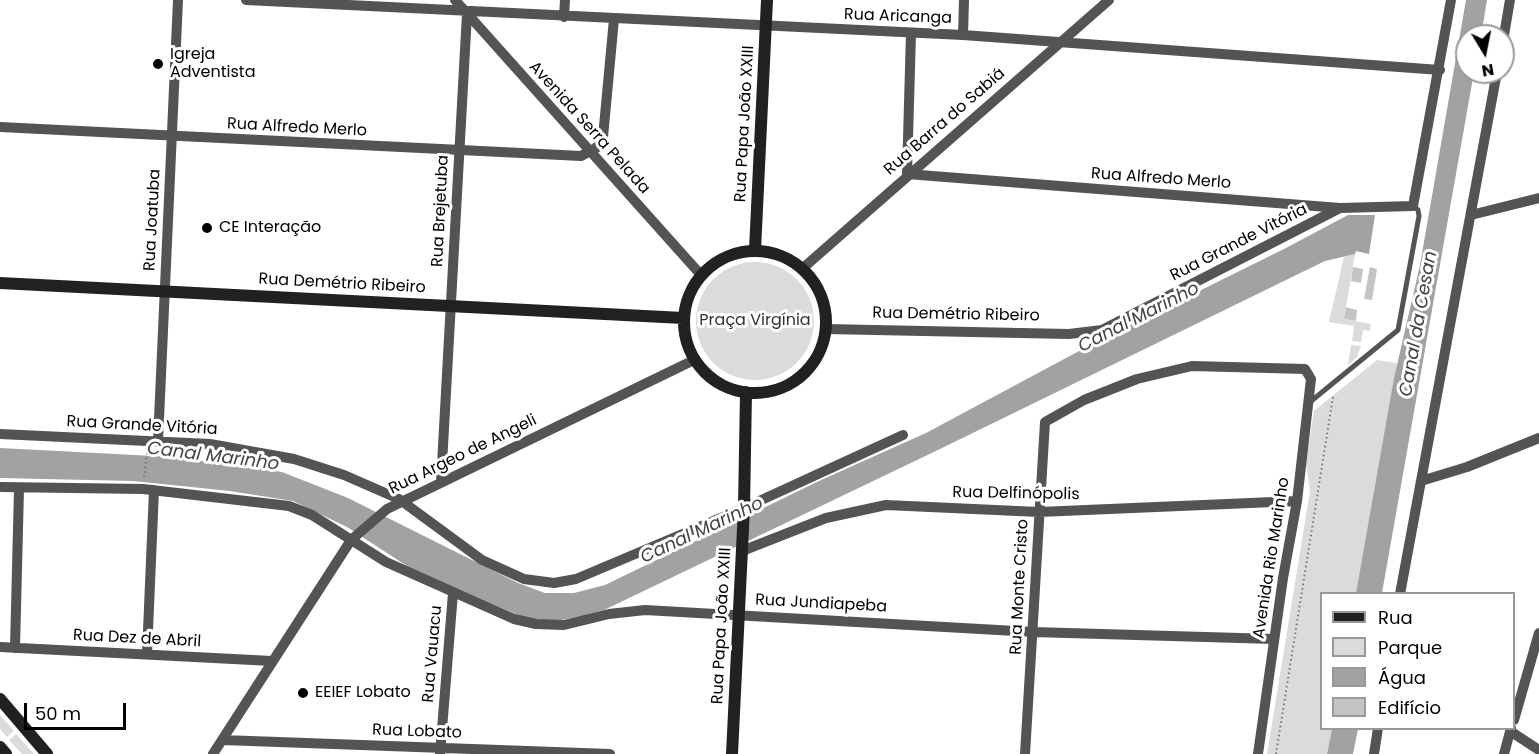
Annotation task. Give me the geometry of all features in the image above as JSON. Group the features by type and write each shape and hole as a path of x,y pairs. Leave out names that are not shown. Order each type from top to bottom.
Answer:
{"street":[{"name":"Rua Joatuba","path":"158,441 178,0"},
{"name":"Rua Aricanga","path":"246,0 963,35 1440,70"},
{"name":"Avenida Serra Pelada","path":"455,0 701,275"},
{"path":"564,17 565,0"},
{"name":"Rua Papa João XXIII","path":"755,250 767,0"},
{"path":"963,35 964,0"},
{"name":"Rua Barra do Sabiá","path":"802,268 1109,0"},
{"path":"1413,206 1440,70 1451,0"},
{"path":"1506,24 1510,0"},
{"name":"Rua Brejetuba","path":"441,482 466,12"},
{"path":"591,152 603,137 614,19"},
{"path":"907,174 911,33"},
{"path":"1400,592 1495,84"},
{"name":"Rua Alfredo Merlo","path":"0,128 575,156 591,152"},
{"name":"Rua Alfredo Merlo","path":"907,174 1340,208 1413,206"},
{"path":"1471,215 1539,198"},
{"name":"Rua Grande Vitória","path":"1086,333 1102,330 1120,322 1340,208"},
{"path":"755,250 781,255 802,268 821,296 826,329 822,346 814,361 796,380 772,391 746,392 730,389 716,382 694,360 685,339 683,318 687,298 701,275 726,257 755,250"},
{"name":"Rua Demétrio Ribeiro","path":"0,282 683,318"},
{"name":"Rua Demétrio Ribeiro","path":"826,329 1086,333"},
{"name":"Rua Argeo de Angeli","path":"213,754 354,537 387,509 694,360"},
{"name":"Avenida Rio Marinho","path":"1046,422 1084,400 1137,379 1192,366 1305,369 1311,379 1297,501 1258,754"},
{"name":"Rua Papa João XXIII","path":"732,754 744,511 746,392"},
{"name":"Rua Monte Cristo","path":"1025,754 1038,512 1046,422"},
{"name":"Rua Grande Vitória","path":"0,434 238,447 294,459 344,475 401,501 482,560 524,579 543,583 576,579 744,511 903,435"},
{"path":"1421,481 1467,467 1539,438"},
{"path":"0,487 154,490 289,506 354,537"},
{"path":"15,648 19,489"},
{"path":"147,654 154,490"},
{"name":"Rua Delfinópolis","path":"742,548 826,518 886,505 1038,512 1297,501"},
{"name":"Rua Jundiapeba","path":"354,537 386,562 514,619 536,624 564,625 627,611 738,614 1033,632 1274,639"},
{"name":"Rua Vauacu","path":"440,751 453,592"},
{"path":"1515,717 1539,633"},
{"name":"Rua Dez de Abril","path":"0,647 272,661"},
{"path":"0,699 47,754"},
{"path":"1374,754 1378,730"},
{"path":"1504,754 1511,730"},
{"path":"1515,730 1539,750"},
{"name":"Rua Lobato","path":"223,740 440,751 610,754"},
{"path":"1495,754 1507,742"},
{"path":"0,747 6,754"}],"lane":[{"path":"1308,404 1398,330 1419,213 1413,206"}],"path":[{"path":"1276,754 1336,382"},
{"path":"144,483 147,447"}],"green space":[{"path":"1355,254 1344,319 1371,324 1370,331 1363,330 1361,342 1352,341 1354,326 1329,322 1344,257"},
{"name":"Praça Virgínia","path":"755,262 778,267 797,279 809,298 814,321 809,344 797,363 778,375 755,380 732,375 713,363 701,344 696,321 701,298 713,279 732,267"},
{"path":"1351,345 1361,346 1357,357 1348,365"},
{"path":"1377,360 1397,363 1356,592 1320,592 1320,730 1332,730 1327,754 1267,754 1310,491 1306,462 1314,411"},
{"path":"0,715 14,731 7,737 0,729"},
{"path":"16,734 34,754 22,754 9,740"}],"water":[{"path":"1466,0 1487,0 1483,24 1462,24"},
{"name":"Canal da Cesan","path":"1455,63 1455,84 1472,84 1382,592 1356,592 1394,378 1420,265"},
{"path":"1348,215 1375,215 1369,254 1356,251 1355,254 1325,261 604,610 582,616 556,621 527,619 410,568 347,527 293,501 230,491 133,481 0,478 0,448 173,457 282,472 348,498 518,583 545,593 574,593 605,585 819,481 926,433 1094,343"},
{"path":"1332,730 1358,730 1353,754 1327,754"}],"building":[{"path":"1353,267 1363,269 1361,283 1351,281"},
{"path":"1370,267 1377,269 1372,300 1364,299"},
{"path":"1346,307 1357,310 1356,321 1344,319"}],"place":[{"name":"Igreja Adventista","path":"158,64"},
{"name":"CE Interação","path":"207,228"},
{"name":"EEIEF Lobato","path":"303,693"}],"water label":[{"name":"Canal Marinho","path":"1139,318"},
{"name":"Canal Marinho","path":"213,457"},
{"name":"Canal Marinho","path":"702,531"}]}
